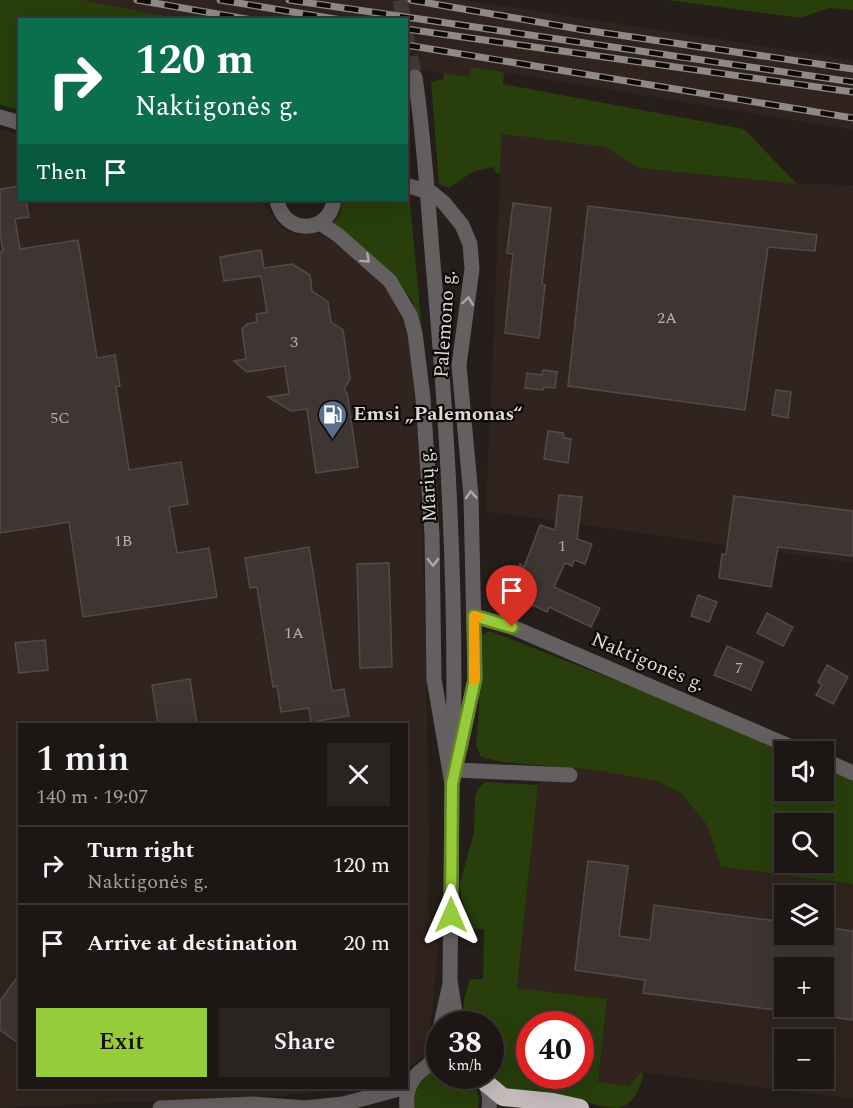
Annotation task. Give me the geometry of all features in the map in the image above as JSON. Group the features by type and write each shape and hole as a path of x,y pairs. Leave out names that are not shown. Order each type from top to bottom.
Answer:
{"highway":[{"path":"495,1089 503,1097 553,1102 580,1108"}],"street":[{"name":"Marių g.","path":"415,77 441,357 447,448 453,583 453,777"},
{"path":"0,117 18,122"},
{"name":"Palemono g.","path":"408,186 432,193 444,203 462,225 470,244 472,269 459,365 471,496 475,679 453,777 450,981 455,1011"},
{"path":"274,202 283,216 291,222 310,226 320,223 328,216 334,201"},
{"name":"Palemono g.","path":"320,223 338,235 390,280 410,315 415,333 423,398 432,535 434,679 453,777"},
{"name":"Naktigonės g.","path":"474,616 512,627 777,741"},
{"path":"834,764 853,773"},
{"path":"453,777 570,775"},
{"name":"Palemono g.","path":"442,1011 450,981"},
{"path":"408,1083 426,1069"},
{"path":"160,1108 253,1104 305,1108 343,1104 391,1089"},
{"path":"407,1108 408,1089"},
{"path":"487,1089 490,1100 489,1108"},
{"path":"343,1104 372,1108"}],"shaded area":[{"path":"83,0 464,0 853,60 853,130 472,67 470,78 408,68 408,18 175,18"},
{"path":"0,129 18,134 18,201 258,201 268,208 282,229 299,235 317,233 338,244 385,285 400,310 409,336 419,449 426,653 428,907 438,946 432,1011 426,1011 425,1054 408,1069 408,723 18,723 18,1089 354,1089 272,1096 0,1108"},
{"path":"502,134 605,147 639,168 797,184 853,185 853,563 486,511"},
{"path":"538,766 595,770 657,781 681,793 707,825 721,867 853,884 853,1099 774,1089 834,1089 834,1029 774,1029 774,1089 641,1072 629,1086 598,1082 607,999 517,989"}],"green space":[{"path":"0,0 83,0 175,18 18,18 18,110 0,105"},
{"path":"668,0 853,0 853,10 829,8 801,18"},
{"path":"471,67 504,72 503,84 744,129 797,184 639,168 605,147 502,134 500,173 496,173 494,167 474,171 449,188 439,184 431,82 443,79 444,73 470,77"},
{"path":"409,192 422,330 412,300 400,283 333,223 340,213 343,201 408,201"},
{"path":"490,631 643,691 774,748 774,801 834,801 834,772 853,781 853,884 721,867 707,825 681,793 657,781 595,770 501,762 481,757 476,746 480,636"},
{"path":"485,782 538,785 517,988 607,999 598,1082 629,1086 641,1072 644,1073 636,1095 624,1106 612,1108 568,1098 507,1092 503,1089 504,1011 463,1011 470,979 483,979 484,929 470,929 461,897 460,883 474,833 475,798 478,788"},
{"path":"425,1075 426,1089 476,1089 478,1108 412,1108 415,1087"}],"building":[{"path":"18,186 18,201 26,201 29,217 15,219 20,249 78,240 97,358 115,355 120,386 116,387 129,470 181,462 188,504 169,507 177,553 209,548 217,597 83,617 69,522 0,533 0,252 3,251 0,233 0,189"},
{"path":"513,203 551,208 542,283 545,285 539,338 505,333 513,254 507,253"},
{"path":"588,206 817,235 815,251 768,247 745,410 568,386"},
{"path":"261,250 264,268 292,264 310,275 312,291 328,302 331,322 343,330 350,379 344,389 347,393 358,467 316,473 307,409 291,411 268,397 289,394 285,366 247,372 234,361 246,359 242,329 247,324 257,322 256,314 267,312 261,276 224,281 220,257"},
{"path":"543,370 557,372 555,388 543,387 543,390 525,388 527,373 542,375"},
{"path":"776,390 791,392 788,418 772,415"},
{"path":"548,431 563,433 564,438 571,439 568,463 544,459"},
{"path":"559,495 582,497 577,539 592,544 585,564 574,560 572,566 565,563 554,587 600,608 591,627 549,607 547,612 520,599 525,587 512,581 520,564 524,567 540,525 555,530"},
{"path":"734,496 853,511 853,556 778,547 771,587 719,578 722,554 726,554"},
{"path":"309,547 332,691 344,689 349,716 311,722 309,708 281,712 277,686 273,687 257,587 250,588 245,558"},
{"path":"389,563 392,667 360,668 357,564"},
{"path":"698,595 717,602 709,622 691,616"},
{"path":"767,613 793,627 783,646 757,633"},
{"path":"45,640 48,670 19,673 15,643"},
{"path":"727,646 763,662 751,690 714,675"},
{"path":"827,665 848,677 833,704 816,695 822,685 818,682"},
{"path":"190,679 197,723 158,723 152,685"},
{"path":"588,861 628,866 619,936 650,940 654,905 774,921 774,945 834,945 834,928 853,931 853,1020 831,1017 834,1017 834,957 774,957 774,1010 643,993 645,980 575,970"},
{"path":"18,976 18,1043 0,1030 0,1001"}],"tunnel":[{"path":"400,0 404,18"},
{"path":"408,44 415,77"}],"railway":[{"path":"137,0 240,18"},
{"path":"220,0 329,18"},
{"path":"289,0 853,82"},
{"path":"411,0 584,30 853,69"},
{"path":"408,29 853,92"},
{"path":"408,45 853,118"}],"slow traffic":[{"path":"474,680 474,616 478,617"}],"place":[{"name":"Emsi „Palemonas“","path":"332,440"}],"route":[{"path":"451,915 452,784 475,679 474,616 512,627"}]}
